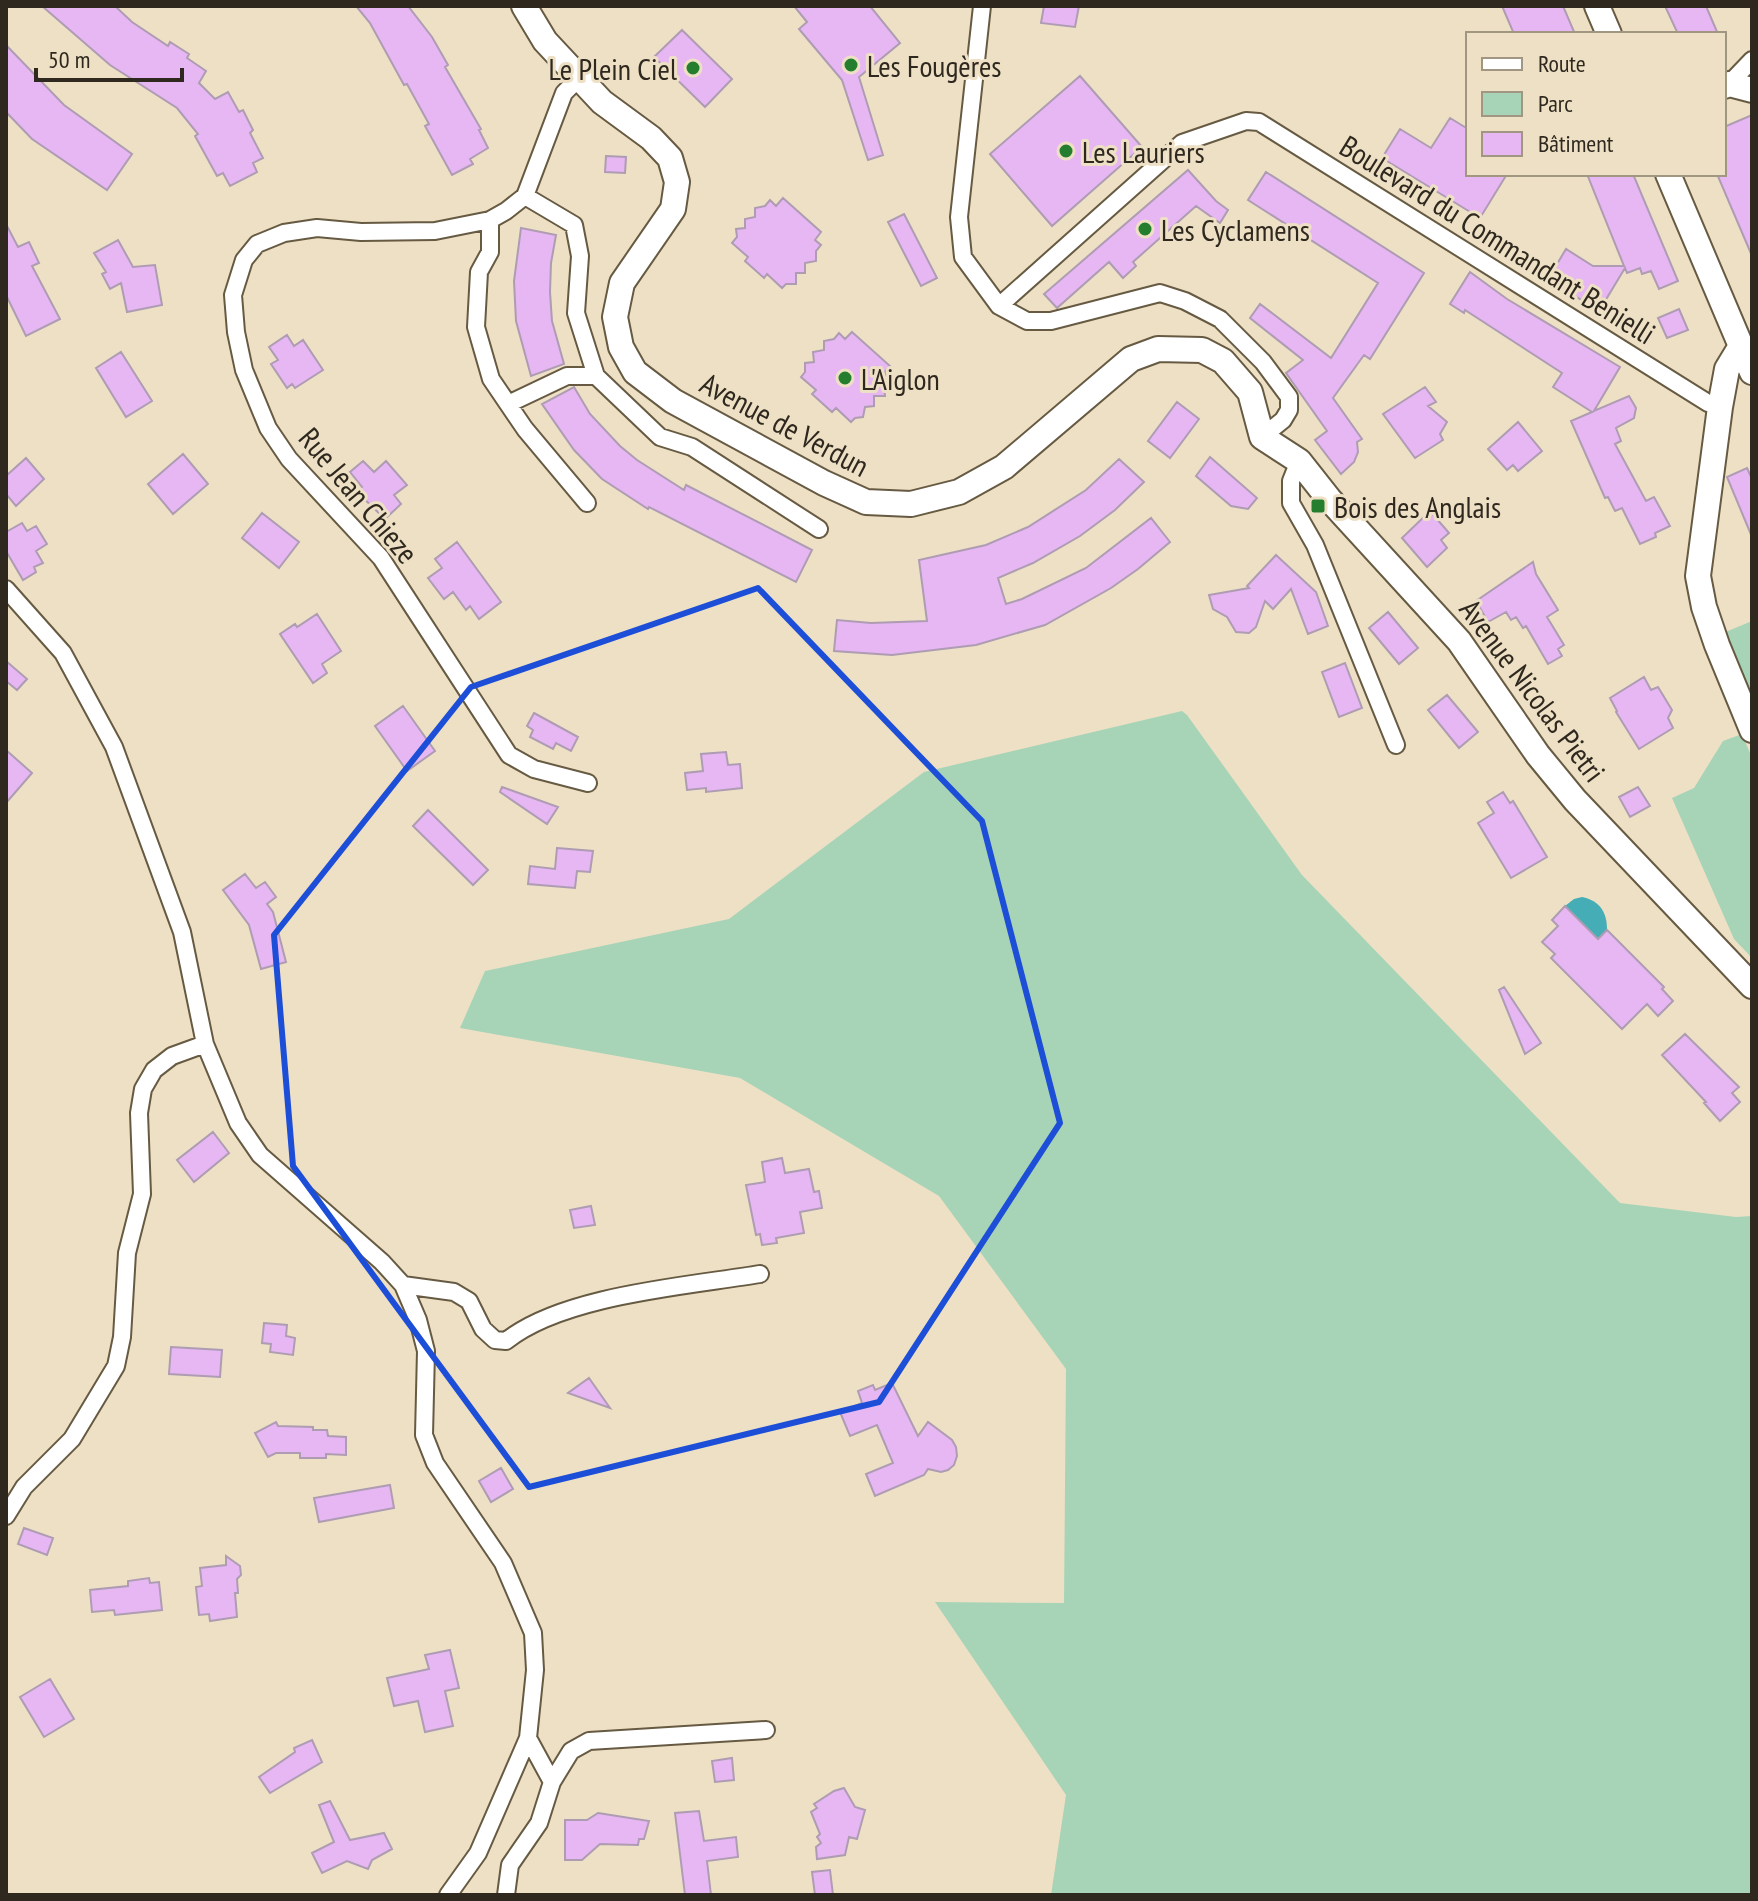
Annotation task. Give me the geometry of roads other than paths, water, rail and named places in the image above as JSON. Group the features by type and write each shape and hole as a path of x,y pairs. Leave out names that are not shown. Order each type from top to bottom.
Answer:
{"main road":[{"name":"Avenue de Verdun","path":"524,6 545,41 602,102 670,158 677,182 673,209 622,283 615,317 621,347 635,372 673,401 824,483 866,502 911,504 959,492 1004,467 1131,359 1158,349 1202,350 1223,361 1250,392 1262,437"},
{"path":"1597,6 1608,32"},
{"path":"1669,176 1752,372"},
{"path":"1741,346 1727,369 1698,576 1712,633 1752,730"},
{"name":"Avenue Nicolas Pietri","path":"1262,437 1299,461 1329,499 1459,641 1538,755 1575,800 1752,986"}],"street":[{"path":"982,6 959,217 963,257 999,306 1027,321 1051,321 1160,293 1185,301 1220,319 1263,362 1289,397 1289,410 1283,420 1262,437"},
{"path":"1735,86 1752,60"},
{"path":"579,78 564,93 525,196 574,225 580,256 576,313 596,376 660,437 692,447 819,529"},
{"name":"Boulevard du Commandant Benielli","path":"999,306 1182,143 1246,121 1259,122 1708,403 1720,407"},
{"name":"Rue Jean Chieze","path":"525,196 490,220 435,231 361,232 317,228 284,233 257,244 244,260 233,295 236,332 244,370 268,428 289,459 381,558 509,755 534,769 588,783"},
{"path":"490,220 490,252 479,272 476,327 491,379 587,503"},
{"path":"508,404 567,376 596,376"},
{"path":"1299,461 1291,481 1291,503 1315,545 1396,745"},
{"path":"6,589 63,653 114,747 182,932 205,1044 238,1123 260,1155 382,1262 403,1285 418,1320 426,1351 424,1435 439,1470 503,1563 533,1633 535,1670 528,1738 478,1853 448,1895"},
{"path":"6,1516 24,1487 72,1439 116,1366 122,1337 127,1253 142,1194 139,1113 143,1089 154,1070 172,1056 205,1044"},
{"path":"403,1285 454,1292 469,1301 483,1329 495,1340 506,1341 521,1329 556,1314 605,1300 760,1274"},
{"path":"506,1895 510,1865 539,1823 552,1782 571,1751 589,1741 766,1730"},
{"path":"528,1738 552,1782"}],"water":[{"path":"1582,897 1598,904 1606,918 1607,930 1598,939 1565,906"}],"place":[{"name":"Les Fougères","path":"851,65"},
{"name":"Le Plein Ciel","path":"693,68"},
{"name":"Les Lauriers","path":"1066,151"},
{"name":"Les Cyclamens","path":"1145,229"},
{"name":"L'Aiglon","path":"845,378"},
{"name":"Bois des Anglais","path":"1318,506"}]}
